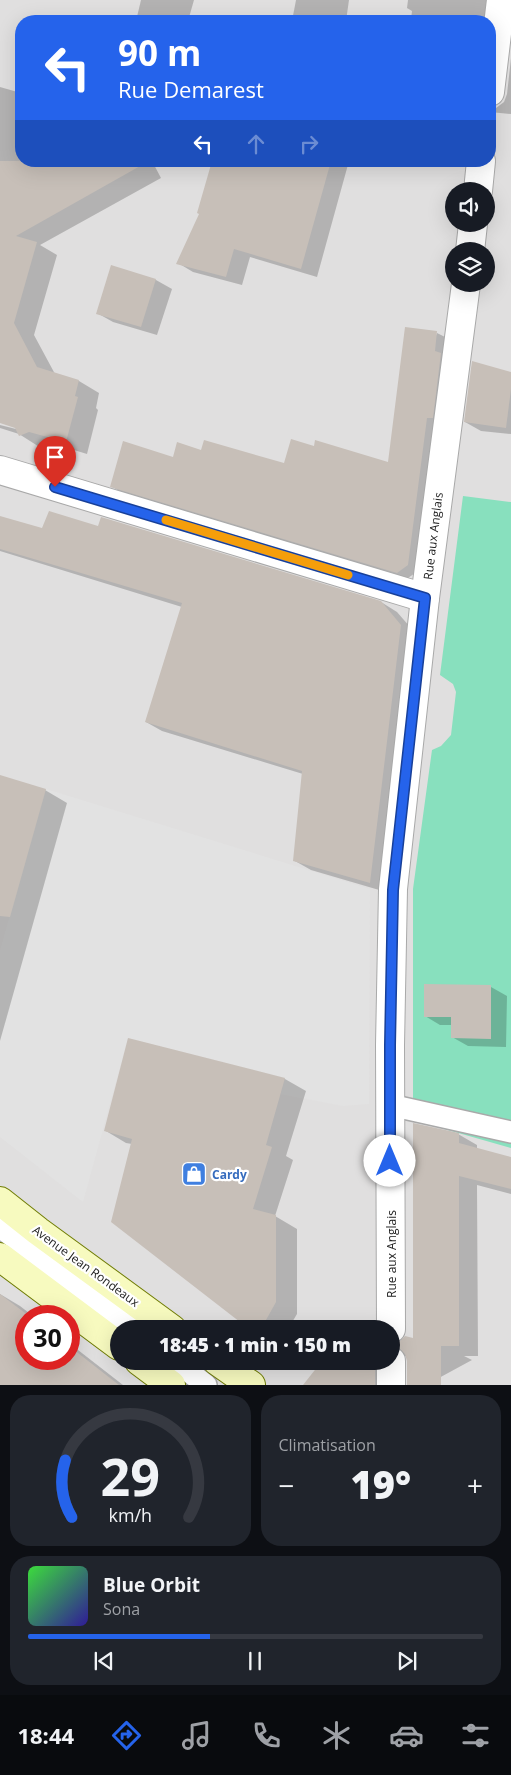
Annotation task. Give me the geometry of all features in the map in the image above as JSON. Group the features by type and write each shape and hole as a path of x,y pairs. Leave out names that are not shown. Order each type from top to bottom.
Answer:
{"main road":[{"name":"Avenue Jean Rondeaux","path":"0,1201 38,1232 160,1320"},
{"path":"0,1257 110,1339"},
{"path":"151,1370 170,1385"},
{"path":"230,1370 251,1385"}],"street":[{"path":"496,42 501,0"},
{"path":"479,182 480,167"},
{"name":"Rue aux Anglais","path":"391,1320 390,1104 393,890 425,598 465,292"},
{"path":"0,470 425,598"},
{"path":"391,1370 391,1385"}],"lane":[{"path":"390,1104 511,1132"},
{"name":"Avenue Jean Rondeaux","path":"0,1227 120,1320"},
{"path":"187,1370 206,1385"}],"shaded area":[{"path":"0,0 511,0 511,1385 0,1385"},
{"path":"46,789 370,889 369,1104 343,1106 281,1094 285,1078 128,1038 83,1202 0,1137 0,951"}],"green space":[{"path":"463,496 511,502 511,1148 413,1120 413,889 432,750 441,746 451,735 456,692 453,684 440,675"}],"building":[{"path":"0,161 15,161 15,167 138,167 16,236 37,242 14,323 37,367 79,380 75,396 78,397 66,442 29,432 19,436 15,428 0,423"},
{"path":"210,167 329,167 301,269 234,249 226,277 176,264 199,214 197,213"},
{"path":"111,265 156,279 141,327 96,314"},
{"path":"405,327 437,331 435,351 441,353 433,418 427,418 408,565 397,573 110,487 123,441 173,457 177,442 201,450 204,440 284,463 291,439 314,446 315,440 388,462"},
{"path":"472,361 511,372 511,389 506,428 464,422"},
{"path":"49,511 98,526 101,517 381,601 401,625 370,883 293,861 302,771 145,722 182,603 0,549 0,516 42,528"},
{"path":"0,775 46,789 10,917 0,916"},
{"path":"424,984 491,985 491,1039 451,1038 451,1017 424,1017"},
{"name":"Cardy","path":"128,1038 285,1078 266,1145 272,1147 253,1209 276,1215 276,1302 266,1320 237,1320 111,1222 132,1139 104,1131"},
{"path":"413,1123 459,1133 459,1143 511,1157 511,1189 459,1176 459,1346 441,1346 441,1385 407,1385 407,1361 405,1354 400,1349 400,1341 405,1336 413,1338"},
{"path":"0,1294 15,1305 15,1370 80,1370 80,1355 119,1385 0,1385"},
{"path":"315,1370 375,1370 375,1385 303,1385"}],"slow traffic":[{"path":"166,520 348,575"}],"place":[{"name":"Cardy","path":"194,1174"}],"route":[{"path":"55,487 425,598 393,890 390,1161"}]}
